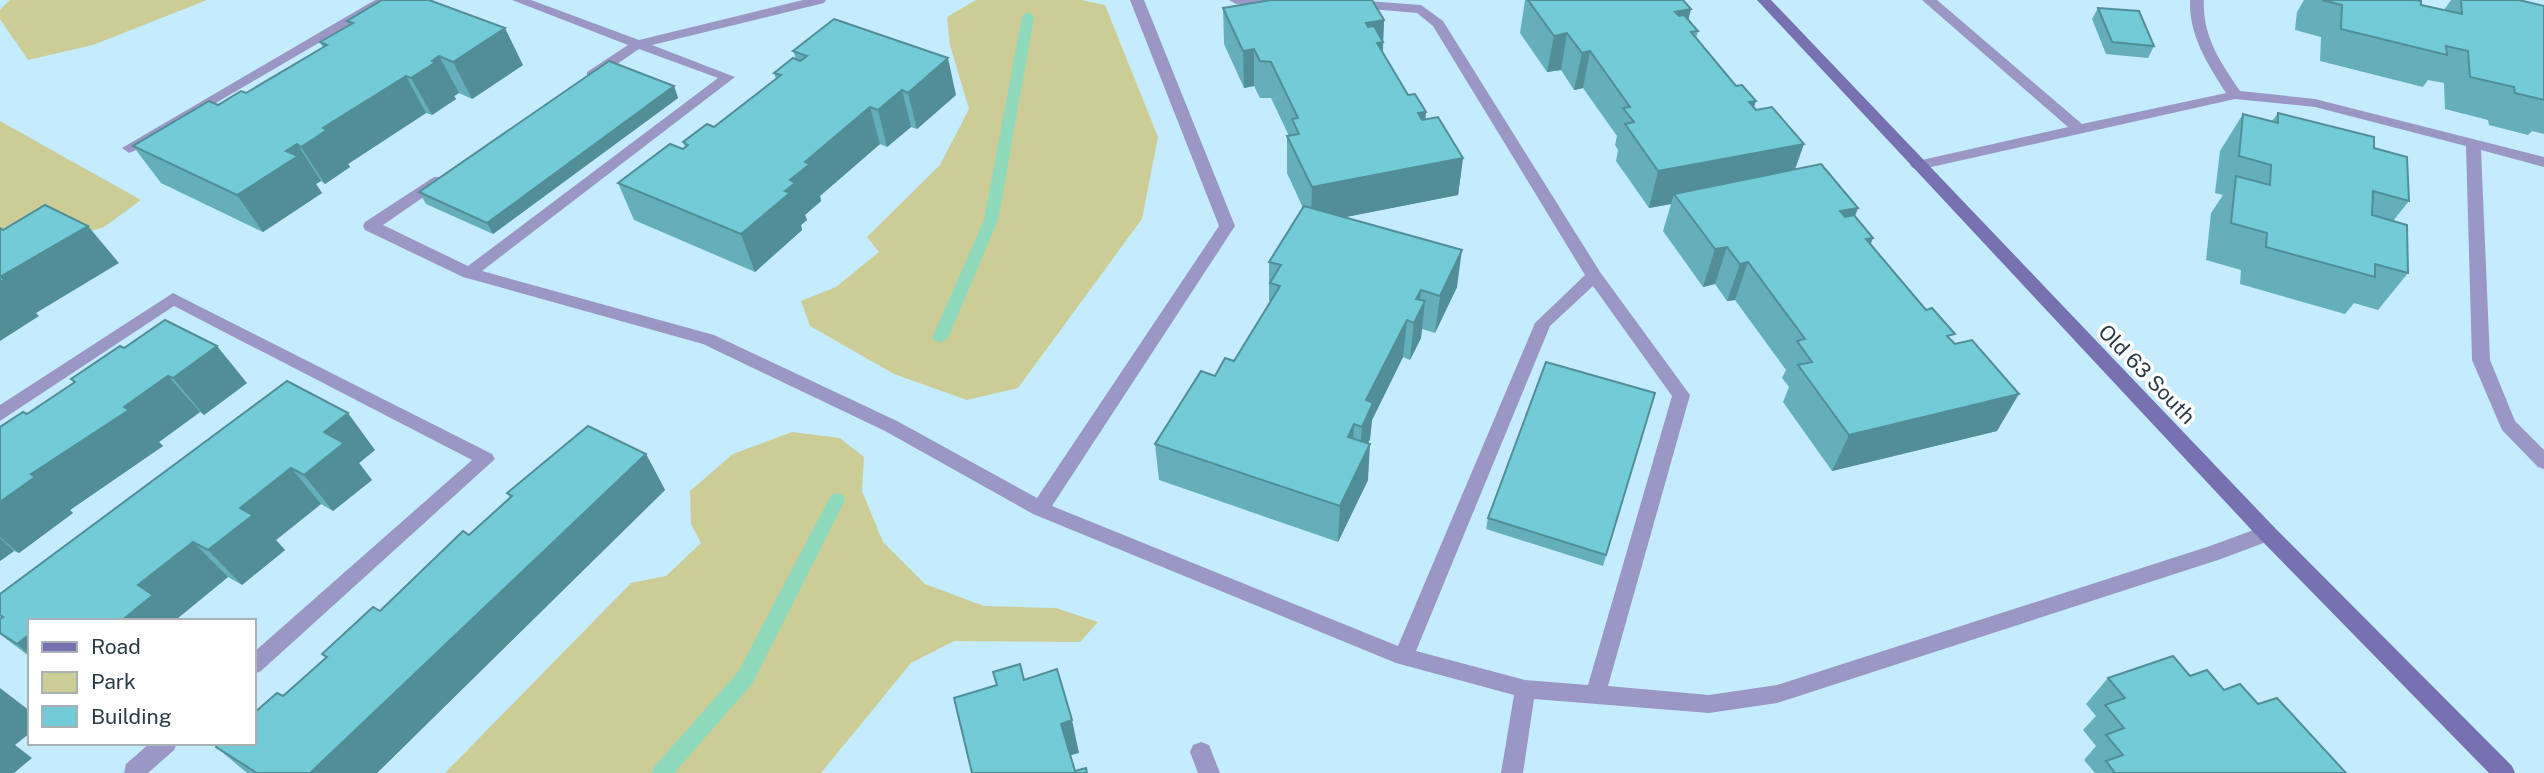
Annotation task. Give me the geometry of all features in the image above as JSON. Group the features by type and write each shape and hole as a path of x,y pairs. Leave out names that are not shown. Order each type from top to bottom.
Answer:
{"main road":[{"name":"Old 63 South","path":"1764,0 2267,533 2504,773"}],"lane":[{"path":"129,148 385,0"},
{"path":"470,273 728,77 519,0"},
{"path":"582,82 638,44 819,0"},
{"path":"1040,509 1227,226 1137,0"},
{"path":"1236,0 1303,2"},
{"path":"1930,0 2078,128"},
{"path":"2197,0 2196,12 2208,55 2235,95"},
{"path":"1342,3 1421,9 1438,24 1594,276 1681,395 1595,695"},
{"path":"1918,165 2235,95 2315,103 2544,162"},
{"path":"2473,143 2482,360 2508,425 2544,462"},
{"path":"449,173 371,226 470,273 708,340 891,426 1040,509 1403,657 1525,689 1709,704 1777,694 2214,553 2267,533"},
{"path":"1403,657 1544,323 1594,276"},
{"path":"0,414 173,299 486,459 256,663"},
{"path":"1512,773 1525,689"},
{"path":"134,772 164,745"},
{"path":"1201,752 1209,773"}],"green space":[{"path":"10,0 207,0 93,45 28,60 0,19 0,10"},
{"path":"976,0 1081,0 1105,5 1158,137 1142,219 1018,388 967,400 894,374 810,326 801,301 836,287 879,252 867,237 940,165 969,109 950,45 947,17"},
{"path":"0,121 141,200 104,227 0,259"},
{"path":"792,432 840,438 864,457 862,491 883,542 925,584 984,606 1056,608 1098,622 1080,642 954,641 911,663 821,773 445,773 631,583 666,576 701,543 691,524 690,491 733,454"}],"building":[{"path":"382,0 429,0 505,28 453,62 439,56 432,61 436,62 411,78 406,76 323,128 327,130 301,147 297,144 286,151 298,156 237,195 133,146 209,101 218,105 241,91 246,93 327,45 320,42 353,23 347,21"},
{"path":"1271,0 1372,0 1384,20 1366,23 1368,27 1374,26 1383,42 1377,43 1408,95 1415,94 1426,112 1418,113 1422,120 1438,117 1463,158 1312,187 1287,136 1299,134 1292,119 1298,118 1271,62 1260,61 1254,49 1243,51 1223,8"},
{"path":"1528,0 1683,0 1691,9 1675,12 1679,16 1684,15 1698,31 1691,32 1736,86 1742,85 1756,101 1749,102 1756,110 1772,107 1804,144 1658,171 1625,124 1634,122 1623,108 1630,107 1590,51 1582,53 1567,33 1554,36"},
{"path":"2322,0 2415,0 2421,1 2421,5 2462,14 2461,0 2519,0 2544,6 2544,100 2515,93 2514,87 2470,77 2468,51 2446,46 2447,55 2341,29 2342,5"},
{"path":"2098,8 2139,11 2154,46 2112,42"},
{"path":"834,19 948,58 908,93 902,90 878,110 870,107 805,162 810,164 790,180 795,183 785,191 790,193 741,234 618,183 670,144 683,149 688,145 683,142 707,124 714,127 781,75 774,73 793,58 800,61 807,56 793,51"},
{"path":"609,61 674,86 487,223 419,192"},
{"path":"2278,113 2374,137 2374,148 2407,157 2409,201 2373,191 2372,215 2407,225 2408,273 2375,264 2375,277 2266,247 2267,233 2231,223 2236,176 2270,185 2271,165 2239,156 2243,114 2278,123"},
{"path":"1821,164 1858,208 1840,211 1845,217 1854,215 1873,238 1866,239 1926,310 1932,308 1955,334 1947,336 1955,344 1972,340 2019,394 1849,435 1798,365 1812,362 1797,341 1805,339 1748,262 1740,264 1727,247 1715,249 1674,194"},
{"path":"45,205 88,226 0,277 0,228 3,230"},
{"path":"1304,206 1462,250 1440,296 1421,290 1416,299 1425,301 1414,323 1407,320 1366,400 1373,403 1362,427 1354,424 1348,437 1370,444 1340,506 1155,444 1201,371 1215,376 1225,358 1234,361 1280,286 1270,283 1281,265 1269,262"},
{"path":"165,320 217,346 173,378 168,376 124,407 129,410 31,474 35,477 0,502 0,427 23,412 27,414 75,382 71,379"},
{"path":"1546,362 1655,393 1606,555 1488,518"},
{"path":"287,381 348,413 324,432 344,443 304,475 291,468 240,508 253,515 208,550 193,542 138,585 153,595 123,619 28,619 28,636 17,644 0,633 0,619 3,617 0,615 0,594"},
{"path":"588,426 646,454 310,773 257,773 216,747 256,745 256,711 277,693 283,696 327,657 322,654 373,607 380,611 463,531 469,535 512,496 507,493"},
{"path":"2173,656 2190,676 2207,670 2224,690 2240,684 2258,704 2277,698 2346,773 2115,773 2106,761 2123,755 2106,735 2124,728 2105,705 2125,698 2108,678"},
{"path":"1020,664 1024,680 1057,669 1072,720 1061,724 1075,771 1086,768 1087,773 972,773 954,698 997,685 993,672"}],"waterway":[{"path":"940,338 991,220 1028,16"},
{"path":"661,773 745,678 837,500"}]}
